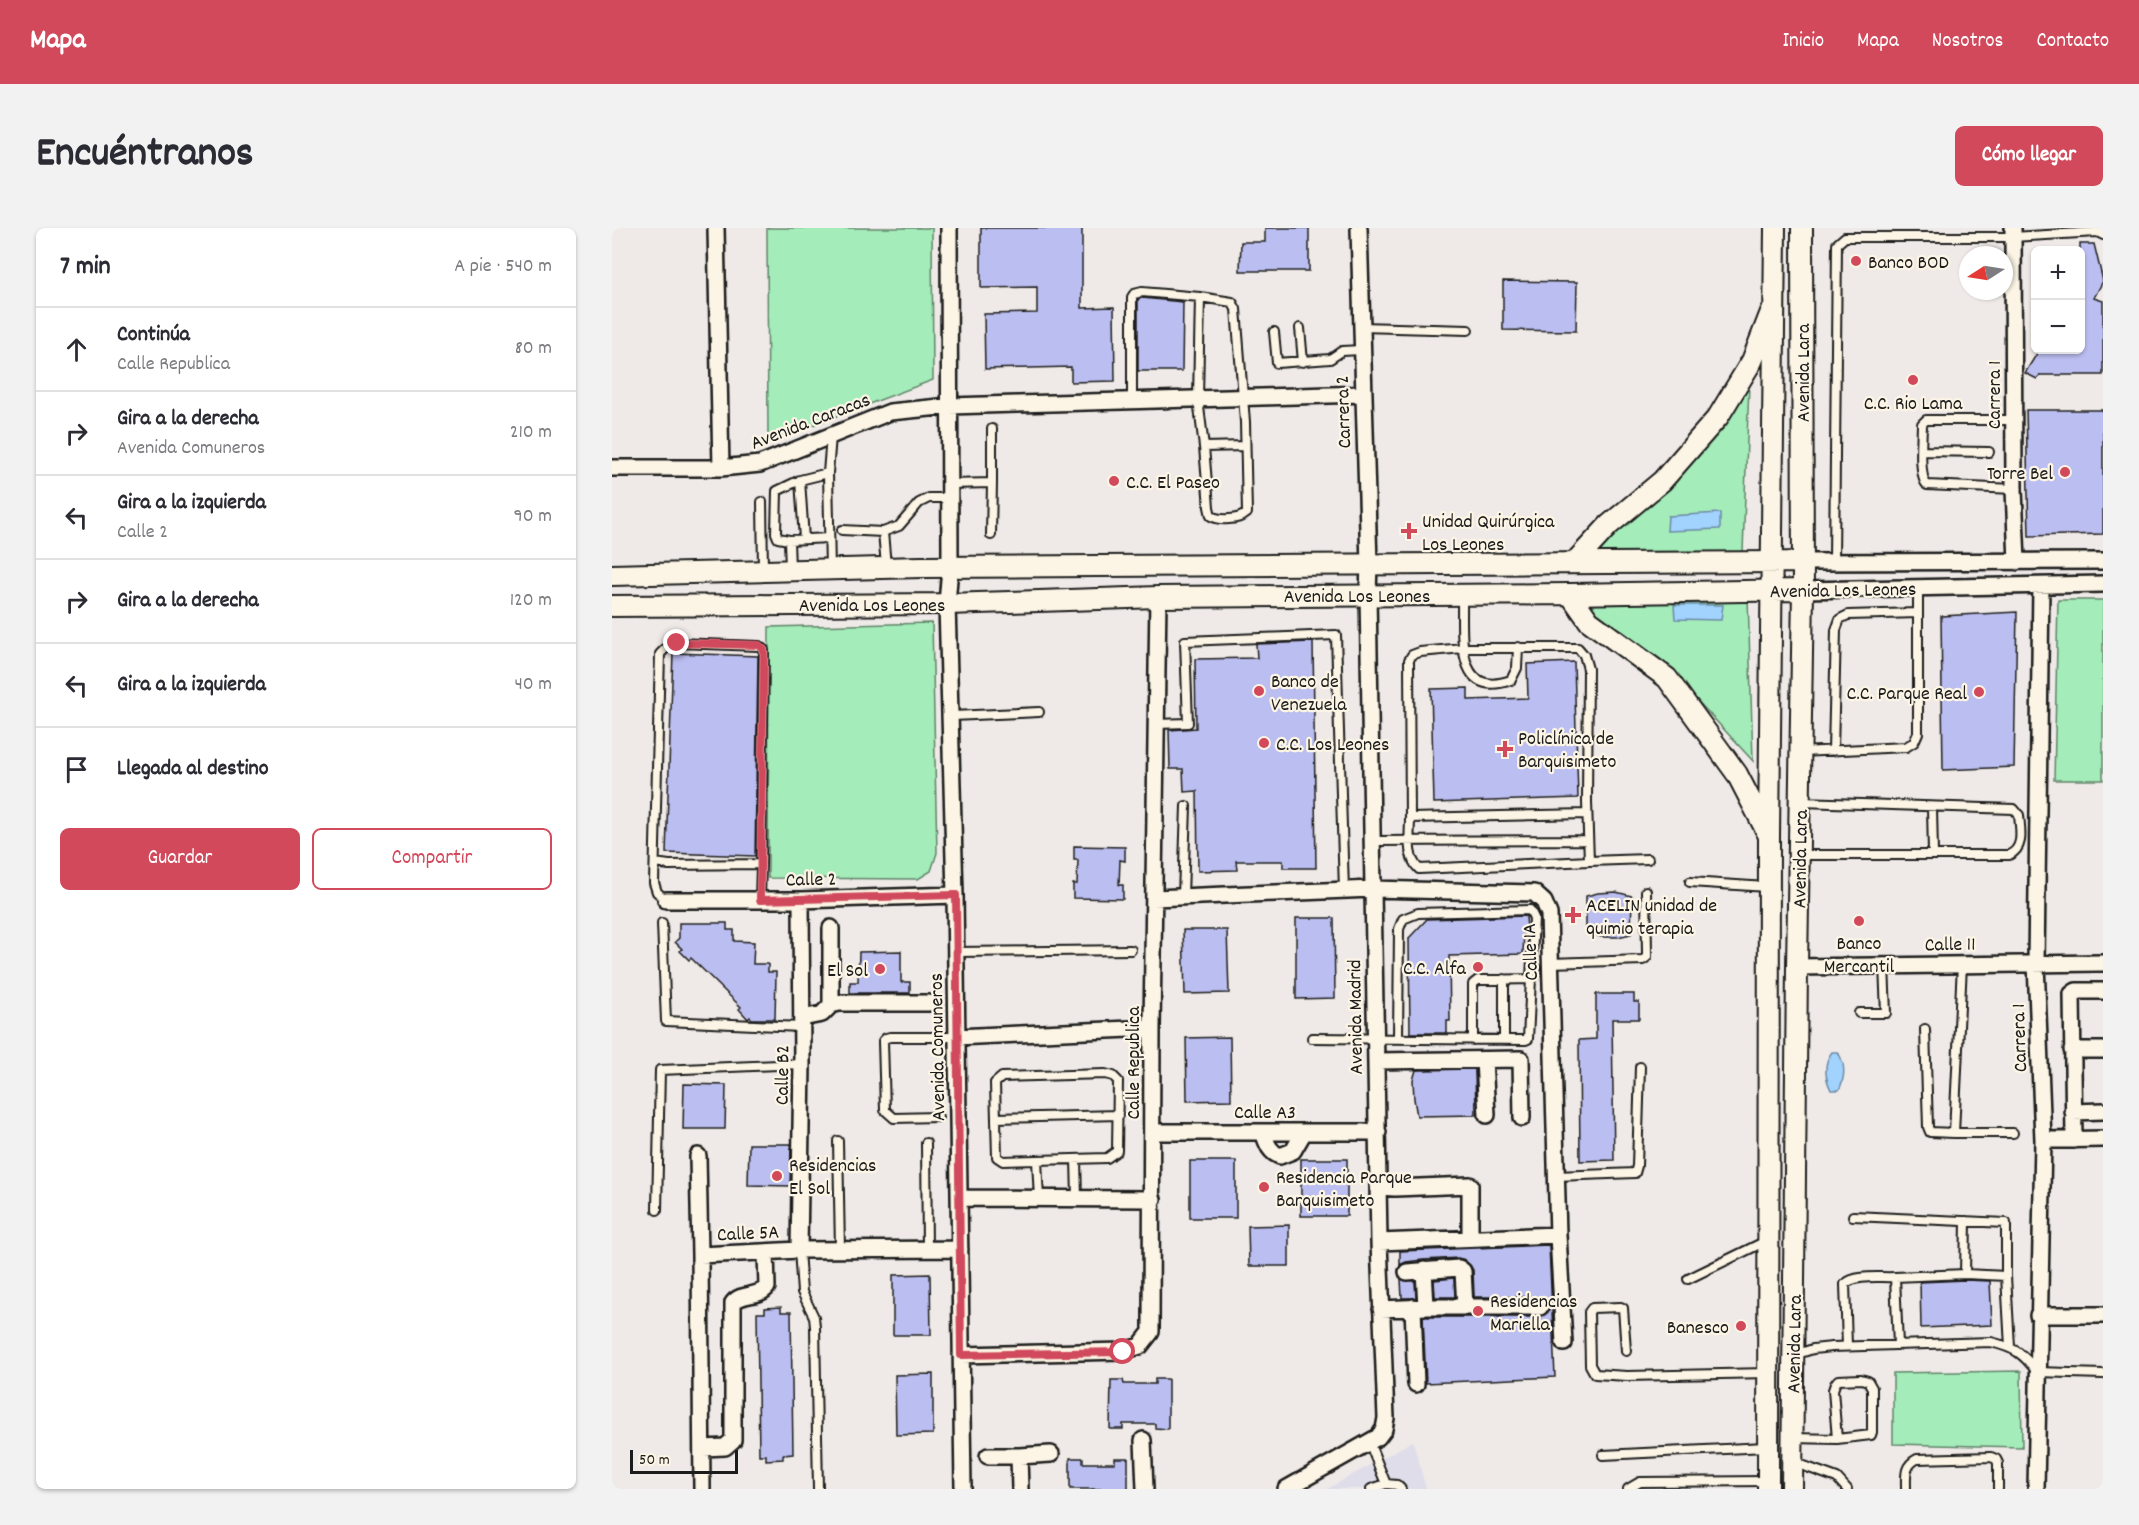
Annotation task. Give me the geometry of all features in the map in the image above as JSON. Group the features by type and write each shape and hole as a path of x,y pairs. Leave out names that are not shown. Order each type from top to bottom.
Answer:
{"street":[{"path":"716,228 721,468"},
{"name":"Avenida Comuneros","path":"949,228 950,567 947,604 956,895 963,1489"},
{"name":"Carrera 2","path":"1359,228 1368,594"},
{"name":"Avenida Lara","path":"1768,1485 1769,836 1775,228"},
{"name":"Avenida Lara","path":"1792,1489 1803,590 1802,228"},
{"name":"Carrera 1","path":"2013,232 2014,489 2017,562"},
{"path":"1574,563 1609,525 1662,481 1718,417 1752,361 1776,301"},
{"name":"Avenida Caracas","path":"612,468 721,468 760,464 890,412 950,406 1363,394"},
{"name":"Avenida Los Leones","path":"612,575 886,567 2103,561"},
{"name":"Avenida Los Leones","path":"612,606 947,604 1158,597 1570,594 2103,584"},
{"name":"Carrera 1","path":"2036,1489 2043,1140 2036,963 2041,586"},
{"name":"Avenida Madrid","path":"1368,594 1379,1242 1386,1418 1384,1429 1374,1440"},
{"path":"1570,594 1589,621 1666,678 1737,774 1769,836"},
{"name":"Calle Republica","path":"961,1355 1123,1352 1140,1346 1151,1332 1152,1028 1158,597"},
{"name":"Calle 1A","path":"1154,898 1372,889 1534,893 1544,902 1549,914 1558,1235 1564,1343"},
{"name":"Calle 2","path":"666,900 801,900 956,895"},
{"name":"Calle B2","path":"799,1250 802,1064 801,900"},
{"path":"831,928 831,1005"},
{"name":"Calle 11","path":"1797,967 2103,963"},
{"path":"2074,1140 2072,994 2076,991 2103,991"},
{"path":"802,1022 822,1014 831,1005 839,1003 930,1003"},
{"path":"956,1037 1152,1028"},
{"path":"2072,1050 2103,1050"},
{"path":"1376,1062 1521,1059 1522,1118"},
{"path":"1484,1060 1487,1115"},
{"path":"2073,1112 2103,1111"},
{"name":"Calle A3","path":"1153,1132 1378,1132"},
{"path":"1263,1132 1272,1152 1280,1156 1293,1151 1304,1132"},
{"path":"2043,1140 2103,1139"},
{"path":"698,1156 700,1256"},
{"path":"1378,1187 1470,1185 1470,1238"},
{"path":"959,1198 1152,1199"},
{"path":"1379,1242 1558,1235"},
{"name":"Calle 5A","path":"702,1489 700,1256 799,1250 960,1249"},
{"path":"703,1448 725,1447 733,1440 733,1303 736,1299 764,1291 767,1287 766,1252"},
{"path":"1416,1384 1424,1270"},
{"path":"1407,1272 1463,1270 1465,1307"},
{"path":"1381,1309 1540,1307"},
{"path":"2038,1315 2103,1315"},
{"path":"1143,1440 1145,1489"},
{"path":"1286,1489 1374,1440"},
{"path":"988,1456 1051,1454"},
{"path":"1019,1456 1020,1489"}],"lane":[{"path":"1834,562 1837,244 1839,240 1845,237 2013,232 2097,232 2103,235"},
{"path":"1132,401 1132,297 1134,294 1142,292 1200,297 1227,300 1232,302 1236,309 1245,446 1247,513 1243,517 1215,519 1211,516 1198,399 1200,297"},
{"path":"1361,327 1468,330"},
{"path":"1300,328 1303,362"},
{"path":"1274,332 1277,363 1330,359 1342,351 1361,350"},
{"path":"2014,420 1926,420 1922,424 1922,479 1927,485 2014,489"},
{"path":"991,535 992,429"},
{"path":"830,569 828,473 831,435"},
{"path":"1204,447 1245,446"},
{"path":"1922,451 1989,452"},
{"path":"828,473 800,480 777,491 776,533 778,538 789,540 829,538"},
{"path":"800,480 804,539"},
{"path":"842,530 883,532 900,526 920,503 929,498 949,491 992,483"},
{"path":"762,502 763,571"},
{"path":"883,532 886,567"},
{"path":"789,540 790,570"},
{"path":"1800,752 1906,747 1914,742 1918,733 1918,587"},
{"path":"1462,595 1463,648 1468,670 1478,681 1497,685 1511,680 1517,668 1518,647"},
{"path":"1833,750 1836,630 1840,619 1848,615 1918,613"},
{"path":"1156,724 1188,723 1185,641 1336,635 1344,890"},
{"path":"666,900 657,892 654,883 660,654 668,646 677,643 759,645 764,650 760,900"},
{"path":"1589,861 1588,669 1584,655 1578,648 1463,648 1420,652 1412,655 1409,660 1410,842 1413,864 1419,869 1648,860"},
{"path":"952,716 1039,712"},
{"path":"1799,855 2009,855 2015,852 2020,845 2019,815 2014,809 1800,802"},
{"path":"1183,896 1186,806"},
{"path":"1932,807 1933,854"},
{"path":"1410,819 1587,814"},
{"path":"1372,841 1588,840"},
{"path":"655,863 669,865 761,864"},
{"path":"1690,882 1769,887"},
{"path":"1550,963 1643,960 1647,957 1646,891"},
{"path":"1312,1038 1473,1040 1526,1040 1530,1036 1534,918 1530,910 1418,912 1403,919 1399,929 1398,1039"},
{"path":"662,923 666,1021 802,1022"},
{"path":"956,952 1131,950"},
{"path":"1954,1133 1962,964"},
{"path":"1859,1013 1886,1013 1884,965"},
{"path":"1473,1040 1473,984 1478,980 1532,978"},
{"path":"1504,979 1504,1040"},
{"path":"1925,1029 1930,1132 2013,1133"},
{"path":"938,1117 894,1118 888,1115 885,1110 883,1041 890,1037 956,1037"},
{"path":"657,1210 660,1070 802,1064"},
{"path":"1556,1176 1635,1173 1640,1067"},
{"path":"1105,1074 1113,1076 1118,1081 1117,1151 1107,1158 999,1160 996,1118 995,1083 1002,1077 1105,1074"},
{"path":"996,1118 1119,1115"},
{"path":"838,1141 840,1250"},
{"path":"926,1143 927,1249"},
{"path":"1076,1159 1077,1198"},
{"path":"1037,1160 1038,1199"},
{"path":"1853,1216 2006,1223 2010,1347"},
{"path":"1965,1221 1965,1274"},
{"path":"1688,1279 1769,1240"},
{"path":"799,1250 802,1292 814,1317 815,1327 818,1489"},
{"path":"1847,1346 1845,1284 1849,1280 1965,1274 2006,1276"},
{"path":"1896,1277 1898,1345"},
{"path":"1626,1351 1623,1308 1592,1308 1589,1312 1590,1365 1595,1374 1627,1376 1769,1373"},
{"path":"1792,1355 1813,1349 1847,1346 1991,1342 2010,1347 2026,1356 2037,1372 2103,1374"},
{"path":"1791,1438 1837,1439 1869,1436 1872,1432 1872,1388 1868,1381 1838,1380 1834,1384 1837,1439"},
{"path":"1374,1440 1386,1484"},
{"path":"1603,1455 1768,1447"},
{"path":"1906,1489 1906,1469 1917,1459 1991,1457 1998,1463 1998,1489"},
{"path":"1792,1462 1837,1478 1847,1489"},
{"path":"1628,1489 1640,1482 1768,1485"},
{"path":"1371,1489 1386,1484 1396,1485 1401,1489"}],"shaded area":[{"path":"1413,1441 1426,1489 1327,1489"}],"green space":[{"path":"767,228 932,228 933,380 768,442"},
{"path":"1749,384 1743,552 1591,552 1685,471"},
{"path":"1748,597 1753,761 1684,686 1584,603"},
{"path":"2058,600 2103,600 2103,780 2054,780"},
{"path":"932,623 937,853 931,871 918,879 768,878 769,627"},
{"path":"2021,1371 2022,1447 1893,1444 1893,1373"}],"water":[{"path":"1720,513 1720,529 1667,531 1668,516"},
{"path":"1674,605 1723,605 1721,620 1675,619"},
{"path":"1832,1052 1838,1052 1843,1067 1839,1090 1831,1090 1826,1076 1827,1061"}],"building":[{"path":"981,228 1082,228 1082,308 1114,307 1115,381 1071,382 1071,367 985,369 984,314 1037,313 1037,287 981,288"},
{"path":"1265,228 1309,228 1309,271 1240,271 1241,242 1265,242"},
{"path":"2080,244 2094,244 2103,281 2094,298 2103,301 2103,375 2040,375 2037,379 2025,373 2037,354 2085,354 2085,246 2080,246"},
{"path":"1503,281 1577,282 1576,331 1503,330"},
{"path":"1138,299 1183,302 1182,371 1138,371"},
{"name":"Torre Bel","path":"2026,410 2103,410 2103,534 2029,536"},
{"name":"C.C. Parque Real","path":"2017,612 2014,767 1943,770 1941,616"},
{"path":"1313,642 1316,868 1283,868 1283,861 1236,861 1237,870 1198,871 1197,791 1184,792 1183,769 1170,769 1169,730 1196,728 1195,659 1257,658 1256,644"},
{"path":"673,653 758,656 755,856 666,853"},
{"name":"Policlínica de Barquisimeto","path":"1574,662 1578,798 1434,803 1431,689 1468,688 1468,700 1528,698 1527,664"},
{"path":"1074,846 1125,847 1125,861 1120,860 1119,885 1123,885 1123,899 1073,898 1073,884 1077,884 1078,860 1074,860"},
{"path":"1616,892 1632,896 1631,934 1602,937 1586,933 1586,896"},
{"path":"1526,916 1527,930 1524,930 1523,954 1449,956 1450,1021 1447,1021 1447,1033 1410,1033 1409,938 1427,919"},
{"path":"1296,918 1334,918 1335,998 1296,999"},
{"path":"679,923 727,923 727,930 734,930 734,941 754,942 753,964 768,964 768,972 776,972 775,1019 752,1019 750,1017 748,1019 739,1009 741,1007 691,958 689,960 680,951 682,949 675,942 679,938"},
{"path":"1183,930 1227,930 1229,993 1185,994"},
{"name":"El Sol","path":"901,951 901,982 910,982 910,993 850,993 850,982 858,982 859,952"},
{"path":"1596,994 1634,994 1634,1002 1639,1002 1639,1019 1612,1019 1614,1160 1580,1161 1579,1040 1596,1039"},
{"path":"1230,1037 1231,1100 1187,1101 1186,1038"},
{"path":"1475,1069 1476,1115 1417,1116 1413,1080 1416,1070"},
{"path":"684,1084 726,1085 725,1129 683,1129"},
{"path":"749,1144 791,1144 790,1186 748,1185"},
{"path":"1301,1159 1347,1159 1347,1216 1301,1216"},
{"path":"1190,1161 1236,1161 1236,1218 1190,1218"},
{"path":"1289,1225 1289,1266 1249,1266 1248,1226"},
{"name":"Residencias Mariella","path":"1549,1245 1555,1377 1426,1383 1423,1317 1540,1317 1548,1312 1550,1306 1545,1299 1540,1297 1474,1297 1473,1270 1465,1260 1458,1258 1423,1260 1400,1265 1400,1251"},
{"path":"930,1274 931,1335 893,1335 893,1275"},
{"path":"1454,1278 1455,1297 1435,1297 1434,1280"},
{"path":"1401,1279 1415,1281 1416,1298 1402,1298"},
{"path":"1990,1281 1992,1325 1921,1328 1920,1282"},
{"path":"781,1307 781,1312 791,1312 793,1454 783,1455 783,1459 766,1460 766,1455 759,1455 757,1313 765,1313 765,1308"},
{"path":"933,1374 933,1434 896,1435 895,1375"},
{"path":"1155,1379 1168,1379 1168,1429 1155,1428 1155,1424 1123,1424 1123,1429 1110,1429 1111,1380 1123,1380 1124,1384 1155,1384"},
{"path":"1070,1458 1083,1458 1083,1463 1115,1463 1115,1458 1128,1458 1128,1489 1070,1489"}],"place":[{"name":"Banco BOD","path":"1856,261"},
{"name":"C.C. Rio Lama","path":"1913,380"},
{"name":"Torre Bel","path":"2065,472"},
{"name":"C.C. El Paseo","path":"1114,481"},
{"name":"Unidad Quirúrgica Los Leones","path":"1409,531"},
{"name":"Banco de Venezuela","path":"1259,691"},
{"name":"C.C. Parque Real","path":"1979,692"},
{"name":"C.C. Los Leones","path":"1264,743"},
{"name":"Policlínica de Barquisimeto","path":"1505,749"},
{"name":"ACELIN unidad de quimio terapia","path":"1573,915"},
{"name":"Banco Mercantil","path":"1859,921"},
{"name":"C.C. Alfa","path":"1478,967"},
{"name":"El Sol","path":"880,969"},
{"name":"Residencias El Sol","path":"777,1176"},
{"name":"Residencia Parque Barquisimeto","path":"1264,1187"},
{"name":"Residencias Mariella","path":"1478,1311"},
{"name":"Banesco","path":"1741,1326"}],"route":[{"path":"677,643 759,645 764,650 760,900 956,895 961,1355 1123,1352"}]}
